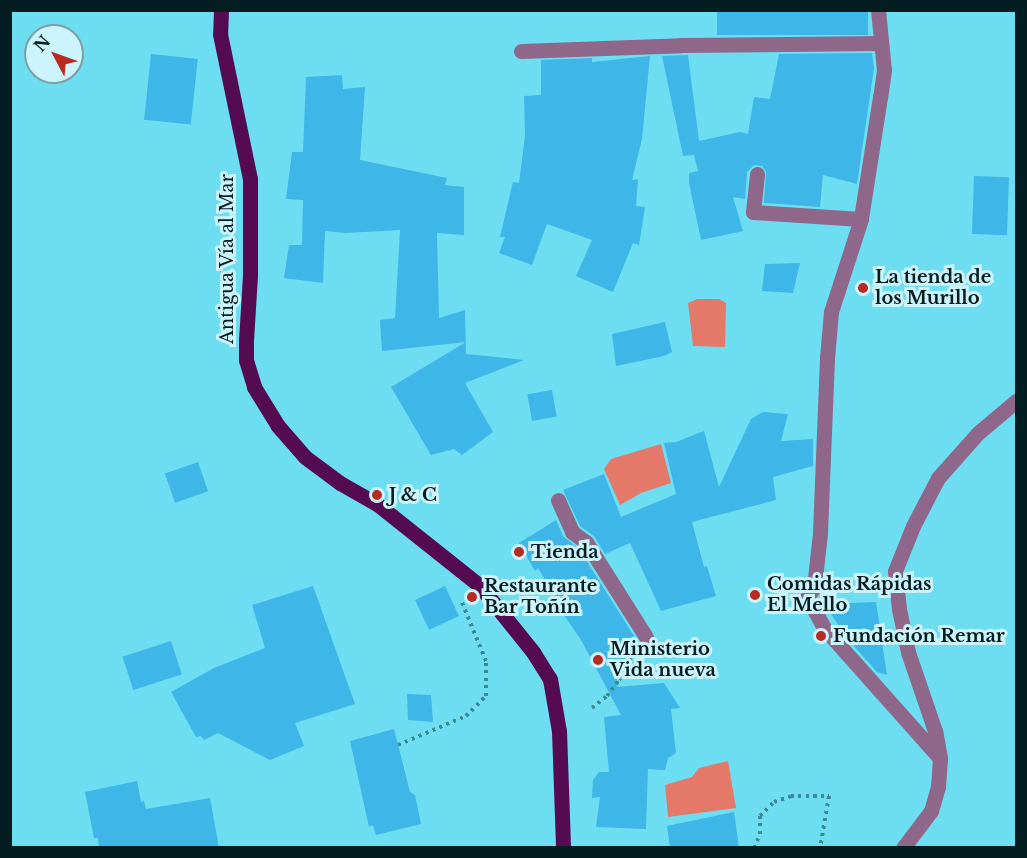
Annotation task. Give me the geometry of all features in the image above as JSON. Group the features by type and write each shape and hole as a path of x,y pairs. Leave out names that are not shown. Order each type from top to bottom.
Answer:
{"main road":[{"name":"Antigua Vía al Mar","path":"222,10 220,34 250,179 250,275 246,360 254,387 278,426 305,457 340,483 377,504 480,586 512,624 550,679 559,731 563,848"}],"street":[{"path":"878,10 884,70 861,219 831,312 820,533 814,587 807,597 824,628 940,758"},
{"path":"521,51 681,45 881,43"},
{"path":"757,174 753,212 861,219"},
{"path":"903,848 930,811 938,787 940,758 935,731 908,652 899,609 895,571 938,478 978,433 1017,401"},
{"path":"558,500 572,532 586,542 646,637"}],"path":[{"path":"398,745 466,716 486,696 486,661 461,602 464,573"},
{"path":"592,708 613,688 633,654"},
{"path":"754,848 760,834 760,816 774,802 791,796 829,796 820,848"}],"shaded area":[{"path":"697,299 719,299 726,303 725,347 693,346 688,303"},
{"path":"661,444 671,483 641,493 620,505 604,469 611,459"},
{"path":"728,761 736,808 668,817 665,785 692,777 699,768"}],"building":[{"path":"717,10 868,10 868,35 717,35"},
{"path":"872,53 874,68 857,184 823,175 820,207 764,203 766,171 762,166 754,165 747,172 745,199 733,197 743,231 701,240 689,183 689,173 698,171 694,155 683,156 662,56 688,55 699,141 740,132 748,134 754,97 770,99 779,54"},
{"path":"151,54 198,59 191,125 144,120"},
{"path":"650,56 642,139 632,180 638,179 636,206 645,207 639,245 633,243 613,292 576,276 592,240 547,224 532,265 499,253 505,237 500,237 513,182 519,183 525,136 524,96 541,95 541,60 592,58 592,62"},
{"path":"342,75 343,89 365,87 360,160 447,178 445,185 464,187 464,235 437,233 439,318 465,310 466,342 382,351 380,320 395,318 400,230 346,233 325,231 323,283 284,278 289,245 302,245 303,200 286,199 292,152 303,152 306,77"},
{"path":"974,176 1009,177 1007,235 972,234"},
{"path":"800,263 793,293 762,291 765,264"},
{"path":"665,322 672,352 664,356 616,366 612,334"},
{"path":"466,342 466,354 524,360 465,383 493,432 462,455 454,449 431,455 391,387"},
{"path":"552,390 557,417 532,421 527,394"},
{"path":"763,412 788,414 781,441 813,439 813,466 773,477 776,500 692,522 704,567 707,566 716,596 661,611 630,543 605,554 594,536 580,526 563,490 604,474 621,517 676,494 664,443 676,442 704,431 719,487 751,419"},
{"path":"198,462 208,491 175,503 165,473"},
{"path":"556,520 563,536 579,549 634,636 617,687 664,683 680,708 671,709 676,753 668,758 665,770 648,769 646,829 596,827 600,797 592,798 593,780 599,772 609,772 604,717 621,715 581,640 564,615 566,614 538,568 535,571 519,543"},
{"path":"313,586 355,704 295,723 304,746 270,760 218,733 204,740 201,736 196,737 171,692 214,668 265,648 252,605"},
{"path":"445,586 459,616 429,630 415,600"},
{"path":"876,602 887,675 877,672 845,636 825,604"},
{"path":"171,641 182,674 133,690 122,657"},
{"path":"407,694 431,695 433,722 408,720"},
{"path":"394,729 410,792 415,795 421,824 376,835 373,825 369,827 350,741"},
{"path":"137,781 141,802 144,801 146,809 210,798 219,848 99,848 98,838 94,838 85,792"},
{"path":"734,812 739,848 670,848 667,826"}],"place":[{"name":"La tienda de los Murillo","path":"863,288"},
{"name":"J & C","path":"377,495"},
{"name":"Tienda","path":"519,552"},
{"name":"Comidas Rápidas El Mello","path":"755,595"},
{"name":"Restaurante Bar Toñín","path":"472,597"},
{"name":"Fundación Remar","path":"821,636"},
{"name":"Ministerio Vida nueva","path":"598,660"}]}
